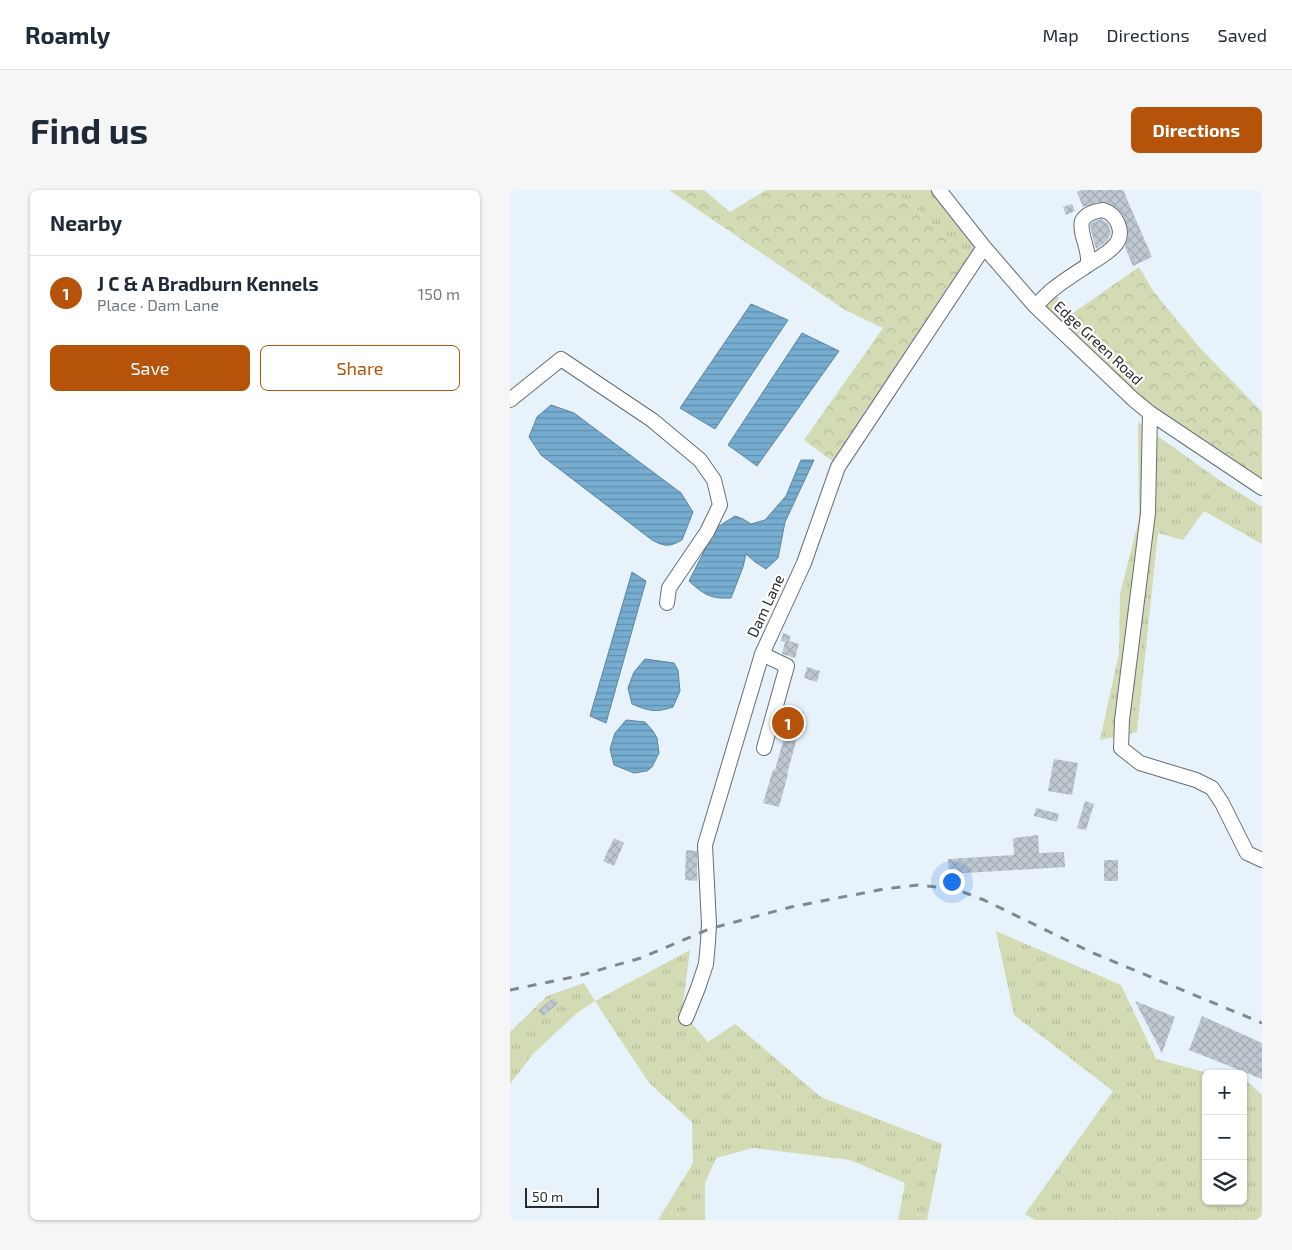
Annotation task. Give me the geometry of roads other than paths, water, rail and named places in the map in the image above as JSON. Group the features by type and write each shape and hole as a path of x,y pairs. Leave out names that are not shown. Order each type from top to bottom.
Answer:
{"street":[{"name":"Edge Green Road","path":"939,190 984,247 1035,306 1150,413 1262,488"},
{"name":"Dam Lane","path":"686,1018 706,964 709,924 705,845 762,654 804,563 838,467 984,247"},
{"path":"1035,306 1053,289 1088,265"},
{"path":"510,400 561,358 652,420 700,460 714,480 720,505 707,532 669,588 667,603"},
{"path":"1150,413 1148,513 1122,720 1121,748 1140,762 1196,780 1212,788 1222,803 1247,853 1262,860"},
{"path":"762,654 788,666 764,748"}],"water":[{"path":"751,304 788,320 715,429 680,408"},
{"path":"802,333 839,351 757,466 728,445"},
{"path":"551,405 574,413 681,493 693,512 682,540 667,545 652,540 541,455 529,437 537,417"},
{"path":"801,460 814,460 785,522 778,558 766,569 746,554 731,598 713,597 699,590 689,581 716,528 735,516 751,524 765,520 786,496"},
{"path":"632,572 646,581 606,723 590,716"},
{"path":"645,659 674,663 678,670 680,691 673,707 652,710 632,704 628,688 634,672"},
{"path":"626,720 645,722 657,738 659,753 652,767 647,771 634,773 614,765 610,749 615,733"}],"railway":[{"path":"510,990 578,976 641,958 709,929 791,907 884,889 918,885 963,892 984,900 1093,953 1262,1023"}],"place":[{"name":"J C & A Bradburn Kennels","path":"788,723"}]}
